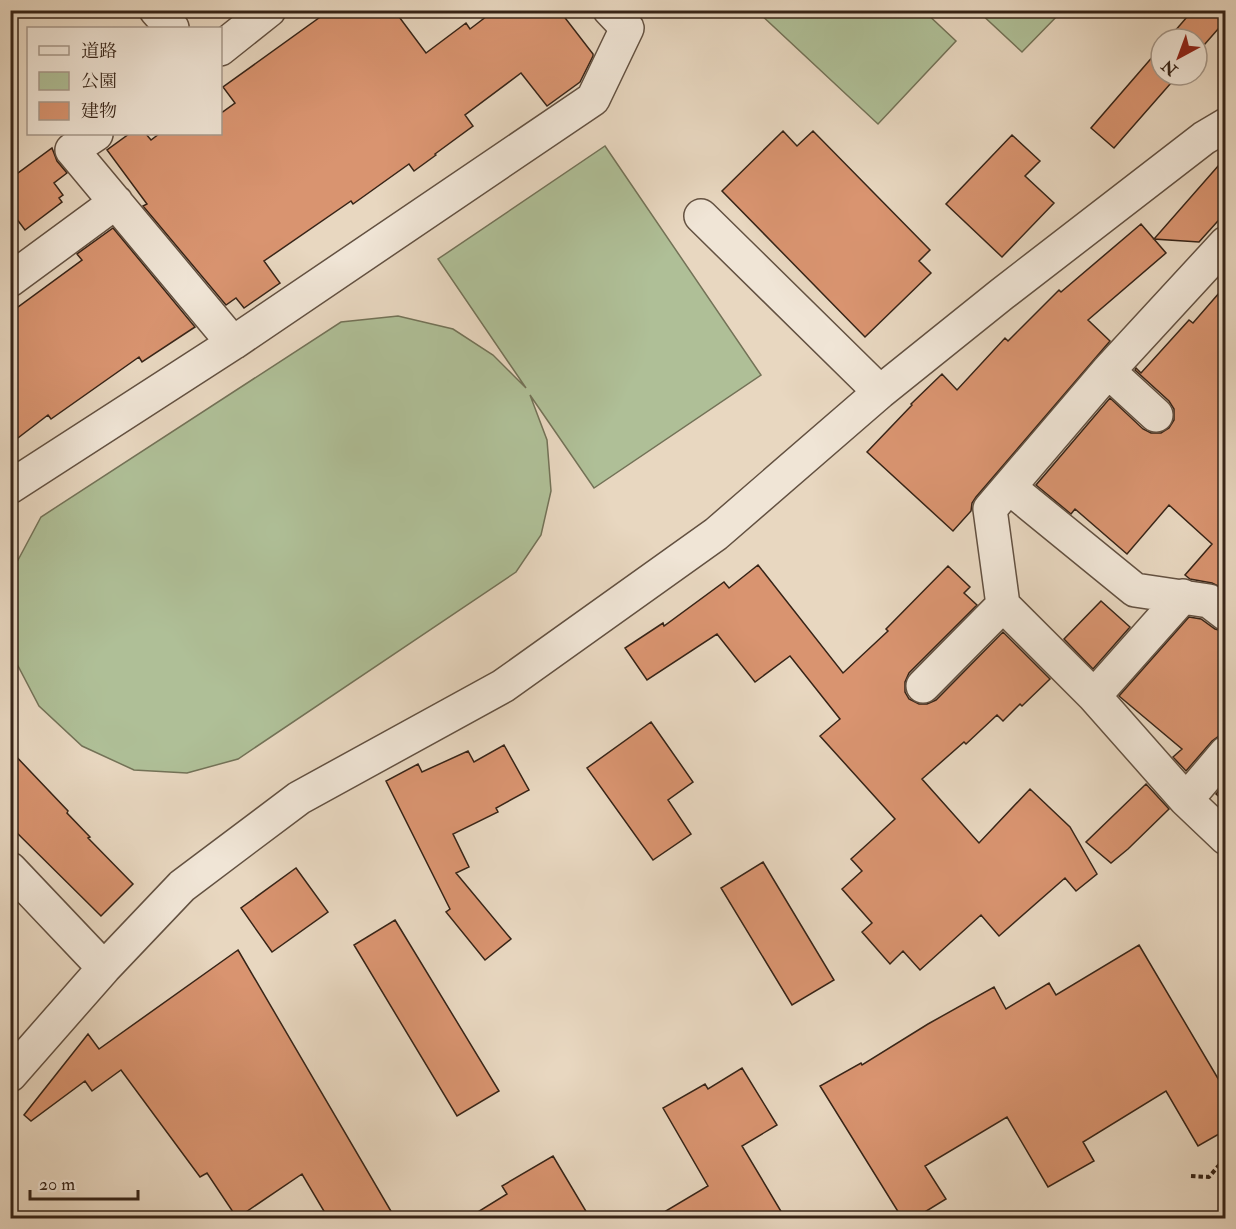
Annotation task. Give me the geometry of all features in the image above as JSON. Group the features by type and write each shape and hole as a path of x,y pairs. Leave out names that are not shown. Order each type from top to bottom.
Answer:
{"street":[{"path":"156,10 171,27"},
{"path":"222,47 269,10"},
{"path":"10,488 233,343 593,99 627,28 610,10"},
{"path":"10,1075 104,968 182,886 299,798 503,686 716,534 880,392 1002,294 1204,138 1226,125"},
{"path":"94,135 72,150 233,343"},
{"path":"10,280 116,202"},
{"path":"701,216 880,392"},
{"path":"1220,258 1108,371 990,509 1003,605 1094,696 1186,800 1226,838"},
{"path":"1108,371 1156,415"},
{"path":"1010,488 1135,590 1209,601 1226,614"},
{"path":"1094,696 1183,596"},
{"path":"923,686 1003,605"},
{"path":"1186,800 1226,753"},
{"path":"10,869 104,968"}],"path":[{"path":"1191,1176 1209,1177 1226,1157"}],"green space":[{"path":"757,11 924,11 956,41 878,124"},
{"path":"978,11 1062,11 1022,52"},
{"path":"605,146 761,375 594,488 530,395 547,440 551,491 541,535 516,572 238,759 187,773 134,770 82,746 39,706 16,662 11,631 10,591 17,562 41,517 341,322 398,316 453,329 493,355 526,388 438,259"}],"building":[{"path":"330,10 394,10 426,53 466,23 470,29 495,10 559,10 593,54 580,82 547,106 521,73 465,115 473,126 436,155 414,171 409,164 353,204 351,201 264,261 280,283 244,308 236,298 226,305 143,206 147,204 107,150 128,135 147,135 151,140 158,135 222,135 222,113 235,103 223,87"},
{"path":"1193,10 1226,10 1226,20 1209,39 1209,27 1178,27"},
{"path":"1149,61 1149,87 1167,87 1114,148 1091,128"},
{"path":"783,131 797,146 813,131 930,250 919,261 931,273 865,337 722,191"},
{"path":"1012,135 1040,161 1025,176 1054,203 1002,257 946,204"},
{"path":"52,148 57,161 67,173 54,183 63,195 59,198 62,202 25,230 10,210 10,179"},
{"path":"1226,157 1226,212 1199,242 1154,239"},
{"path":"1141,224 1166,253 1088,320 1110,341 976,497 971,511 953,531 867,452 942,374 957,390 1005,338 1008,341 1059,290 1061,292"},
{"path":"113,228 195,327 142,362 139,357 51,419 48,415 10,444 10,313 82,260 77,254"},
{"path":"1226,285 1226,590 1212,583 1190,579 1185,575 1212,544 1169,505 1127,554 1075,509 1071,514 1036,485 1110,398 1143,429 1151,433 1161,433 1169,428 1174,420 1174,409 1169,401 1135,370 1136,368 1141,373 1189,320 1193,323"},
{"path":"758,565 843,673 888,631 886,629 948,566 970,587 964,593 977,605 909,673 905,682 905,692 909,699 919,704 927,704 936,700 1003,632 1050,679 1003,721 997,715 966,744 964,742 922,779 979,843 1030,789 1070,827 1097,874 1076,891 1065,878 999,936 981,915 920,970 903,951 890,964 862,932 872,923 842,889 862,871 851,859 895,819 820,736 840,719 790,656 755,682 717,634 647,680 625,648 663,623 664,626 724,582 729,588"},
{"path":"1101,601 1130,627 1093,669 1064,639"},
{"path":"1189,617 1201,619 1215,629 1226,632 1226,735 1219,736 1212,741 1186,771 1173,757 1182,749 1119,696"},
{"path":"651,722 693,782 668,800 691,834 653,860 587,768"},
{"path":"504,745 529,790 496,808 498,812 453,834 469,867 456,873 511,939 485,960 446,912 450,909 386,781 418,764 422,772 468,751 474,762"},
{"path":"10,750 68,811 67,813 90,837 88,838 133,884 101,916 10,826"},
{"path":"1226,783 1226,803 1216,794"},
{"path":"1146,784 1169,809 1111,863 1086,842"},
{"path":"763,862 834,980 792,1005 721,888"},
{"path":"296,868 328,912 272,952 241,908"},
{"path":"395,920 499,1091 457,1116 354,945"},
{"path":"1139,945 1226,1092 1226,1130 1198,1146 1166,1091 1083,1142 1094,1161 1048,1187 1007,1117 925,1166 946,1199 915,1218 902,1218 820,1086 861,1063 862,1065 994,987 1006,1009 1049,983 1056,995"},
{"path":"238,950 395,1218 328,1218 302,1174 237,1218 207,1173 200,1177 121,1070 92,1091 85,1081 31,1121 24,1115 88,1034 99,1049"},
{"path":"742,1068 777,1125 742,1146 785,1218 654,1218 708,1186 663,1108 705,1084 708,1089"},
{"path":"553,1156 590,1218 468,1218 507,1194 502,1186"}]}
